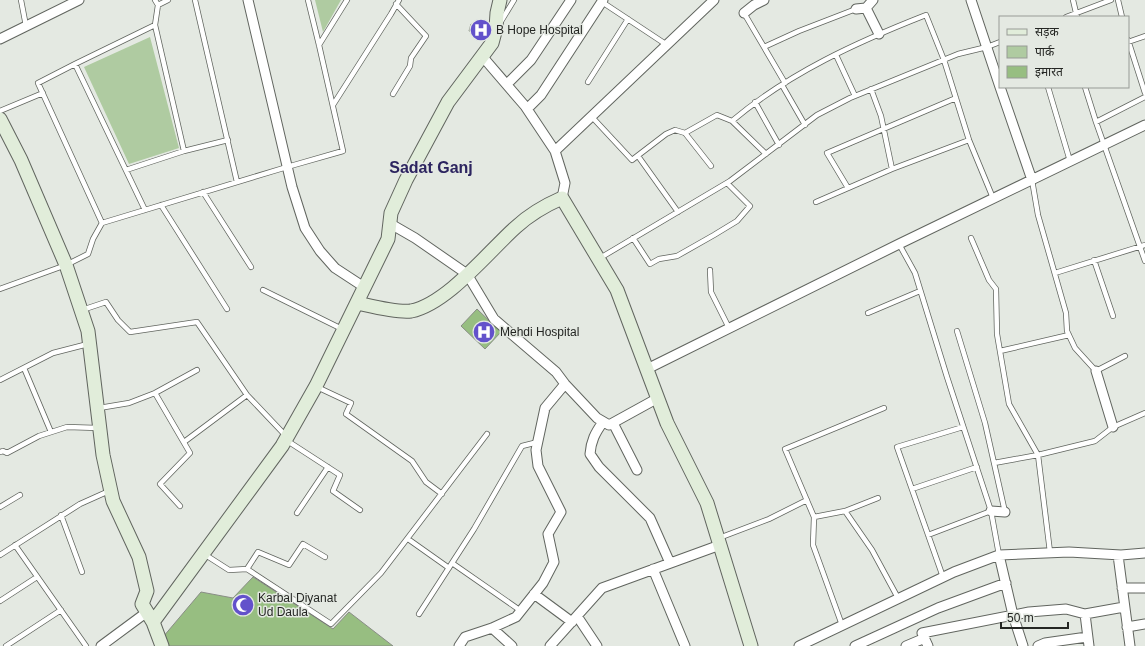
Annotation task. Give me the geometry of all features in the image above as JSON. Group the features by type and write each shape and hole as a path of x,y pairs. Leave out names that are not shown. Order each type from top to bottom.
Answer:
{"street":[{"path":"0,39 26,26 61,5 79,0"},
{"path":"248,0 287,167 305,228 320,251 335,268 364,287"},
{"path":"101,646 150,617 203,553 286,438 316,386 388,239 391,213 406,180 444,108 492,43 500,0"},
{"path":"507,84 531,60 571,0"},
{"path":"555,151 714,0"},
{"path":"744,12 764,0"},
{"path":"856,9 866,8 873,0"},
{"path":"971,0 986,48 999,82"},
{"path":"527,109 541,96 603,1"},
{"path":"866,8 879,34"},
{"path":"482,56 527,109 555,151 565,183 562,198 617,290 667,423 707,503 751,646"},
{"path":"1001,88 1032,180"},
{"path":"0,119 22,160 66,265 88,331 103,455 112,501 138,557 147,591 142,604 150,617 162,646"},
{"path":"647,369 899,244 1145,125"},
{"path":"357,303 385,310 411,311 434,302 450,290 517,226 546,205 562,198"},
{"path":"390,224 415,238 467,274 494,319 556,372 565,384 602,422 609,425 658,398"},
{"path":"1096,371 1113,428"},
{"path":"459,646 465,637 492,628 516,617 543,582 554,562 548,534 561,512 538,466 536,450 545,408 565,384"},
{"path":"602,422 591,442 590,454 599,468 650,518 670,563"},
{"path":"613,423 637,470"},
{"path":"991,511 1005,512"},
{"path":"550,646 602,588 670,563 719,542"},
{"path":"799,646 898,598 999,554 1069,552 1118,555 1145,553"},
{"path":"999,554 1013,615 1022,646"},
{"path":"1118,555 1130,646"},
{"path":"653,569 683,645"},
{"path":"855,646 865,644 938,608 1006,583"},
{"path":"1122,588 1145,588"},
{"path":"534,594 574,619 597,646"},
{"path":"906,646 927,642 922,633 1029,612 1066,609 1085,614 1124,607"},
{"path":"1038,646 1045,643 1088,641 1085,614"},
{"path":"1127,627 1145,624"},
{"path":"492,628 512,646"}],"lane":[{"path":"20,0 26,26"},
{"path":"168,0 157,2 155,25 184,151"},
{"path":"194,0 237,182"},
{"path":"0,289 66,265 88,254 92,239 102,223 343,151 320,45 308,0"},
{"path":"320,45 347,0"},
{"path":"496,28 504,18 514,0"},
{"path":"1073,0 1077,15 1111,0"},
{"path":"1118,0 1122,16"},
{"path":"603,1 667,45"},
{"path":"333,105 392,14 397,2 426,36 411,58 410,66 393,94"},
{"path":"764,47 799,31 856,9"},
{"path":"744,12 805,125"},
{"path":"732,121 755,102 811,67 879,34 926,15 944,60 969,140 993,198"},
{"path":"588,82 628,19"},
{"path":"102,223 38,83 155,25"},
{"path":"1129,41 1145,36"},
{"path":"598,259 727,183 818,115 871,89 958,54 986,48 999,42"},
{"path":"1129,44 1145,93"},
{"path":"836,55 855,96"},
{"path":"75,64 146,210"},
{"path":"1048,88 1070,161"},
{"path":"1085,88 1145,262"},
{"path":"871,89 881,116 892,169"},
{"path":"0,111 43,93"},
{"path":"1096,122 1145,97"},
{"path":"848,188 827,153 956,98"},
{"path":"755,102 779,145"},
{"path":"685,133 717,115 732,121 766,154"},
{"path":"592,117 632,160 666,134 675,130 685,133 712,166"},
{"path":"126,170 184,151 228,140"},
{"path":"816,202 892,169 969,140"},
{"path":"638,156 678,212"},
{"path":"1032,180 1038,215 1066,313 1067,331 1075,348 1096,371 1125,356"},
{"path":"633,238 650,264 659,259 677,256 714,235 737,221 750,206 727,183"},
{"path":"203,192 251,267"},
{"path":"161,205 227,309"},
{"path":"971,238 989,280 996,289 997,334 1009,404 1038,455 1050,552"},
{"path":"899,244 915,273 991,511 999,554"},
{"path":"1055,273 1145,245"},
{"path":"1094,260 1113,316"},
{"path":"710,270 711,292 729,328"},
{"path":"263,290 343,330"},
{"path":"868,313 920,292"},
{"path":"81,310 106,302 118,320 130,332 197,322 247,395 286,438 340,475 333,491 360,510"},
{"path":"957,331 985,423 1005,512"},
{"path":"1000,351 1069,335"},
{"path":"0,380 53,353 89,344"},
{"path":"24,368 51,432"},
{"path":"97,408 129,403 155,393 197,370"},
{"path":"316,386 351,403 346,414 412,461 426,482 442,494"},
{"path":"155,393 190,452 160,484 180,506"},
{"path":"184,442 247,395"},
{"path":"842,625 812,545 814,517 785,449 884,408"},
{"path":"994,463 1038,455 1095,441 1113,428 1145,413"},
{"path":"0,452 3,451 7,453 39,436 67,427 100,428"},
{"path":"944,577 897,447 963,427"},
{"path":"203,553 228,570 247,569 331,624 381,573 487,434"},
{"path":"419,614 474,529 522,446 538,442"},
{"path":"297,513 328,467"},
{"path":"912,489 977,467"},
{"path":"0,555 61,515 110,490"},
{"path":"0,508 20,495"},
{"path":"814,517 845,510 878,498"},
{"path":"719,542 807,500"},
{"path":"845,510 872,550 898,598"},
{"path":"928,535 991,511"},
{"path":"61,515 82,572"},
{"path":"408,539 449,568"},
{"path":"247,569 258,552 289,565 303,544 325,557"},
{"path":"15,545 86,646"},
{"path":"452,563 521,611"},
{"path":"0,601 37,577"},
{"path":"6,646 60,610"}],"green space":[{"path":"315,0 341,0 323,32"},
{"path":"150,37 179,148 129,164 84,67"}],"building":[{"path":"471,24 488,29 486,37 469,31"},
{"path":"477,309 501,332 485,349 461,326"},
{"name":"Karbal Diyanat Ud Daula","path":"253,577 333,629 349,612 393,646 167,646 163,637 201,592 233,598"}],"place":[{"name":"B Hope Hospital","path":"481,30"},
{"name":"Mehdi Hospital","path":"484,332"},
{"name":"Karbal Diyanat Ud Daula","path":"243,605"}],"district":[{"name":"Sadat Ganj","path":"431,167"}]}
